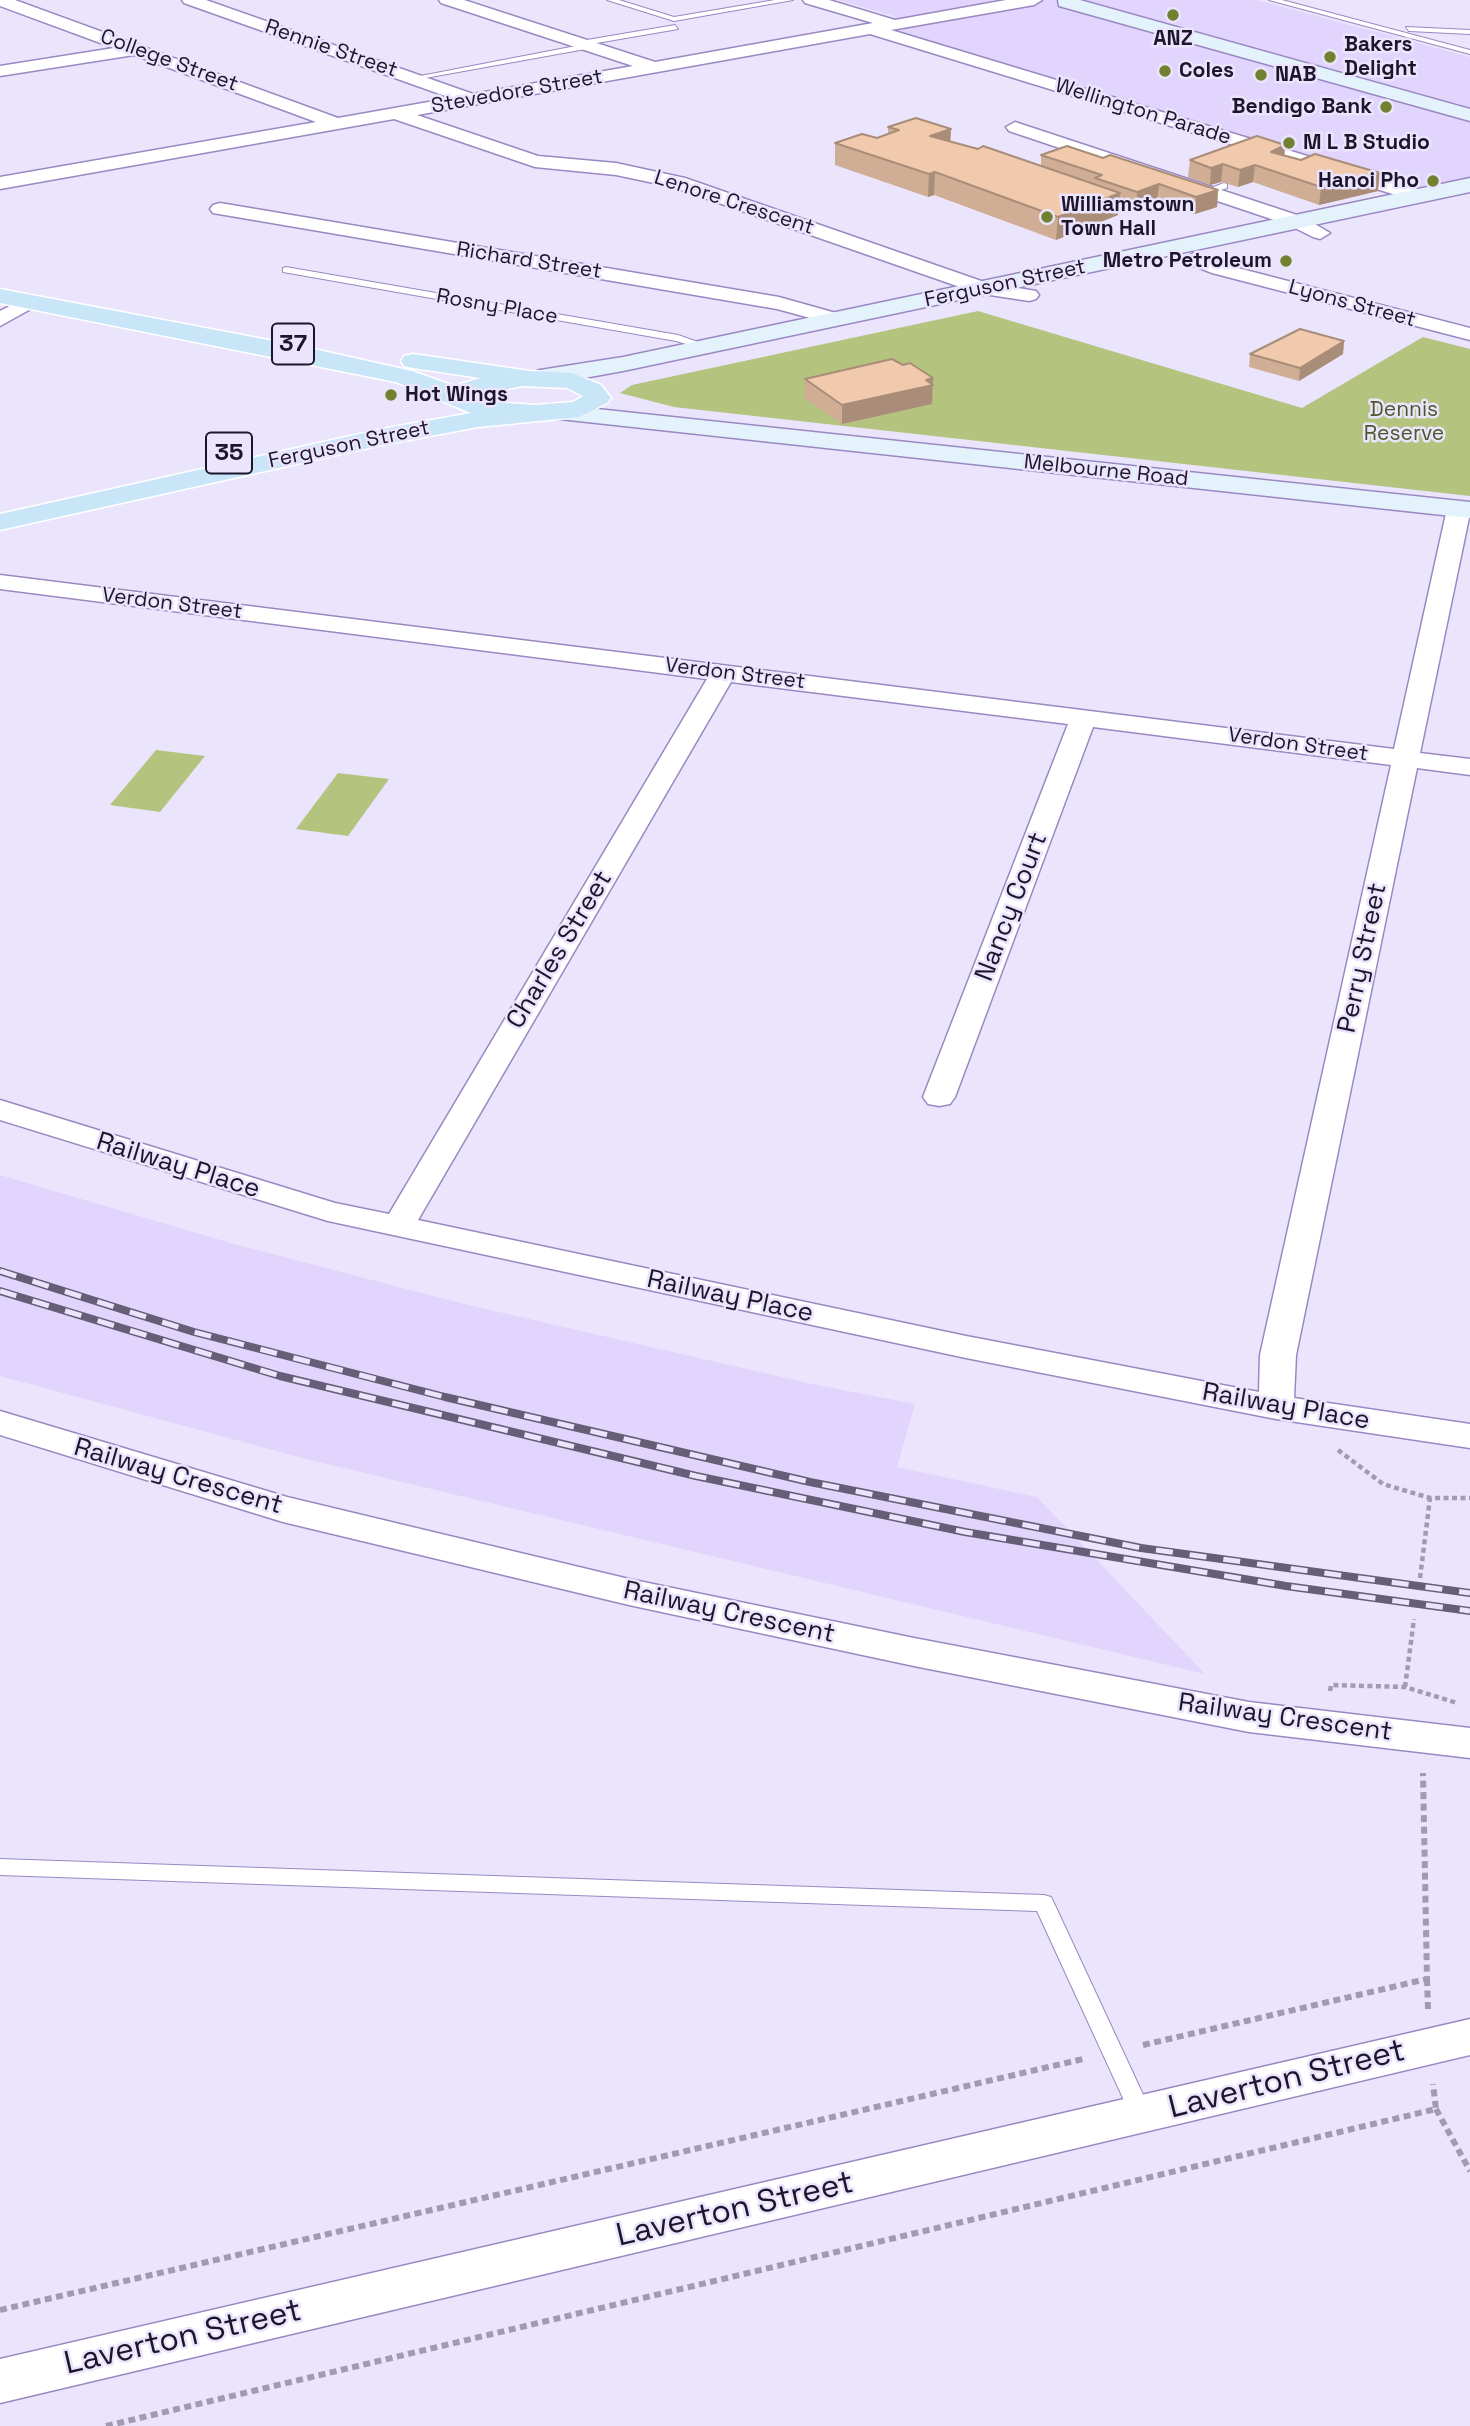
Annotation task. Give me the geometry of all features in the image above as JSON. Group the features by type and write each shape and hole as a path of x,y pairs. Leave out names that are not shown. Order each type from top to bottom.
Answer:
{"main road":[{"name":"37","path":"0,296 182,329 403,376 455,396"},
{"name":"37","path":"182,329 534,378"},
{"name":"35","path":"534,378 572,381 590,388 597,395 596,401 586,407 542,413 490,410 455,396 480,386 534,378"},
{"name":"Ferguson Street","path":"0,503 409,417 441,407 455,396"},
{"name":"Ferguson Street","path":"0,522 382,437 478,419 542,413"}],"street":[{"name":"College Street","path":"0,0 337,123"},
{"name":"Rennie Street","path":"190,0 472,100"},
{"path":"447,0 655,67"},
{"path":"811,0 896,24"},
{"path":"1034,0 1067,1 1470,115"},
{"name":"Stevedore Street","path":"0,183 1034,0"},
{"name":"Wellington Parade","path":"870,29 1416,195"},
{"path":"0,71 137,49"},
{"name":"Lenore Crescent","path":"396,113 535,161 616,169 678,182 984,289 1029,295"},
{"path":"1015,127 1216,188 1320,233"},
{"name":"Ferguson Street","path":"534,378 580,373 707,347 1470,185"},
{"name":"Ferguson Street","path":"597,395 634,377 712,364 1470,201"},
{"name":"Richard Street","path":"220,209 779,303 836,319"},
{"name":"Lyons Street","path":"1194,259 1219,269 1470,334"},
{"path":"0,320 31,301"},
{"name":"Melbourne Road","path":"597,395 743,432"},
{"name":"Melbourne Road","path":"542,413 674,428 743,432 1465,510"},
{"name":"Perry Street","path":"1276,1407 1278,1355 1406,759 1465,510"},
{"name":"Verdon Street","path":"0,582 1084,716 1470,767"},
{"name":"Charles Street","path":"398,1226 723,673"},
{"name":"Nancy Court","path":"939,1097 1084,716"},
{"name":"Railway Place","path":"0,1110 328,1211 966,1347 1276,1407 1470,1436"},
{"name":"Railway Crescent","path":"0,1423 283,1509 643,1595 1236,1715 1470,1743"},
{"name":"Laverton Street","path":"0,2381 1142,2116 1449,2041"}],"lane":[{"path":"611,0 674,19 789,0"},
{"path":"1273,0 1470,52"},
{"path":"1365,24 1470,32"},
{"path":"414,78 675,27"},
{"name":"Rosny Place","path":"286,270 678,338 707,347"},
{"path":"0,1867 1044,1903 1142,2116"}],"path":[{"path":"1329,1443 1383,1484 1430,1498 1470,1498"},
{"path":"1420,1578 1430,1498"},
{"path":"1405,1687 1414,1619"},
{"path":"1427,1979 1449,2041 1436,2109 1470,2171"},
{"path":"106,2426 1436,2109"}],"shaded area":[{"path":"838,0 1256,0 1470,57 1470,180 1417,192 859,24 897,17"},
{"path":"0,1175 234,1244 464,1304 812,1384 915,1404 897,1467 1037,1497 1205,1674 306,1459 0,1376"}],"green space":[{"name":"Dennis Reserve","path":"978,311 1302,408 1423,337 1470,349 1470,496 674,407 620,393 632,385"},
{"path":"156,750 205,756 160,812 110,805"},
{"path":"338,773 389,779 348,836 296,829"}],"building":[{"path":"916,118 951,129 930,136 978,149 983,146 1120,193 1058,217 935,172 929,174 835,143 862,134 877,138 899,130 888,127"},
{"path":"1257,136 1285,145 1271,152 1301,160 1315,154 1380,173 1321,187 1255,165 1240,170 1223,164 1211,168 1190,160"},
{"path":"1067,146 1103,158 1110,155 1218,190 1196,197 1159,184 1137,192 1095,178 1102,175 1041,155"},
{"path":"1300,329 1344,341 1300,368 1250,354"},
{"path":"892,359 903,365 910,363 933,378 926,380 933,385 842,405 805,379"}],"railway":[{"path":"0,1271 194,1332 445,1397 810,1482 1141,1548 1470,1593"},
{"path":"0,1291 280,1376 696,1476 965,1532 1286,1586 1470,1611"}],"place":[{"name":"ANZ","path":"1173,15"},
{"name":"Bakers Delight","path":"1330,57"},
{"name":"Coles","path":"1165,71"},
{"name":"NAB","path":"1261,75"},
{"name":"Bendigo Bank","path":"1386,107"},
{"name":"M L B Studio","path":"1289,143"},
{"name":"Hanoi Pho","path":"1433,181"},
{"name":"Williamstown Town Hall","path":"1047,217"},
{"name":"Metro Petroleum","path":"1286,261"},
{"name":"Hot Wings","path":"391,395"}]}
